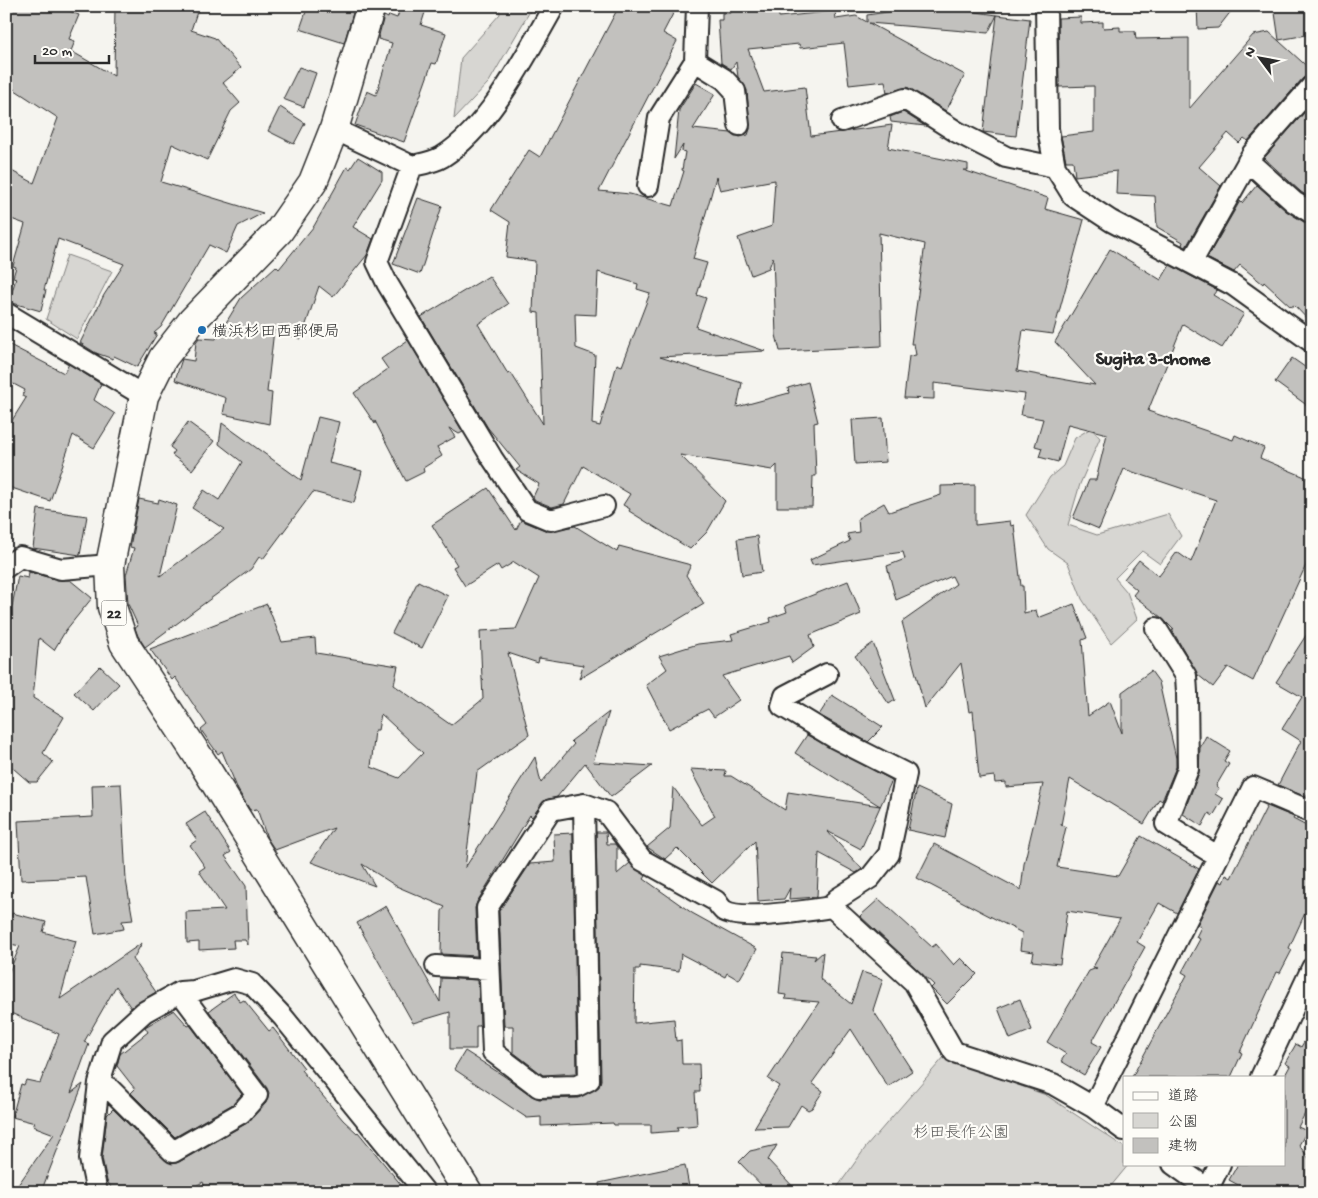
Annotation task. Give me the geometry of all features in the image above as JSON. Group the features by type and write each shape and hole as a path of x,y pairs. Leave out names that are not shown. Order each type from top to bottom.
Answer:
{"main road":[{"name":"22","path":"371,6 334,130 313,182 279,232 192,321 163,358 144,396 110,565 112,608 124,643 204,765 468,1192"}],"street":[{"path":"334,130 412,166 441,158 472,131 510,83 554,6"},
{"path":"648,186 659,118 695,61 697,6"},
{"path":"1046,6 1048,128 1055,167 1073,196 1111,221 1233,285 1312,342"},
{"path":"695,61 724,79 735,91 739,125"},
{"path":"1191,263 1248,161 1312,86"},
{"path":"842,121 905,99 957,132 1006,157 1055,167"},
{"path":"1248,161 1294,202 1312,213"},
{"path":"412,166 377,262 387,283 492,458 527,510 551,520 604,506"},
{"path":"6,313 144,396"},
{"path":"6,567 20,557 61,570 110,565"},
{"path":"1156,628 1186,676 1187,692 1188,770 1166,824 1217,856"},
{"path":"827,674 785,696 782,706 835,738 906,774 889,854 870,878 837,899 832,907"},
{"path":"1092,1108 1253,787 1312,812"},
{"path":"584,804 589,1080 577,1086 539,1087 493,1052 487,908 551,810 584,804 606,812 642,860 716,901 723,910 731,913 773,915 832,907"},
{"path":"832,907 914,982 954,1052 1053,1084 1123,1129"},
{"path":"436,966 489,969"},
{"path":"1261,1076 1312,968"},
{"path":"90,1188 90,1159 99,1083 112,1040 144,1012 180,992 194,991 234,979 252,984 314,1054 425,1192"},
{"path":"99,1083 109,1088 173,1152 240,1114 257,1095 180,992"},
{"path":"1176,1166 1210,1190 1219,1166"}],"green space":[{"path":"499,6 533,6 489,82 454,119 461,58 500,14"},
{"path":"67,255 112,271 77,339 46,319"},
{"path":"1091,428 1100,438 1080,484 1068,525 1097,535 1168,514 1181,536 1160,564 1142,551 1115,578 1127,592 1137,619 1111,643 1082,599 1068,563 1048,549 1026,515 1050,477 1063,466 1075,438"},
{"name":"杉田長作公園","path":"945,1056 956,1063 1046,1095 1123,1146 1123,1166 1127,1166 1106,1192 834,1192 866,1147"}],"building":[{"path":"6,6 57,6 79,15 69,39 75,41 71,51 114,76 115,6 199,6 191,30 215,38 241,68 223,83 240,103 231,111 207,160 172,144 161,182 263,213 238,226 226,253 209,245 161,327 154,333 157,334 137,367 114,356 113,359 96,353 99,355 80,343 104,295 124,264 58,239 44,290 46,290 41,311 9,302 16,278 13,277 16,267 13,266 25,224 6,217 6,168 34,183 58,118 6,84"},
{"path":"308,6 355,6 344,43 300,29"},
{"path":"401,6 427,6 421,25 446,33 436,64 432,63 404,142 355,125 367,91 376,95 392,43 378,39 384,16 388,18 389,15 397,18"},
{"path":"619,6 677,6 663,33 677,41 599,191 630,194 673,206 684,171 682,170 685,152 682,151 683,145 674,159 679,110 696,83 715,94 693,129 731,133 740,137 748,135 750,129 747,90 738,77 736,62 731,69 721,63 718,20 722,20 722,13 731,13 731,6 778,6 779,17 835,11 836,19 856,16 867,22 867,15 907,9 907,6 957,6 956,9 997,15 988,33 869,23 965,75 946,111 907,87 887,93 885,81 849,85 844,43 800,48 799,44 748,49 764,92 805,87 811,136 892,125 888,148 968,164 968,170 963,170 1048,198 1045,209 1084,220 1053,334 1023,330 1017,371 1095,385 1055,342 1110,249 1161,280 1170,265 1217,290 1213,295 1244,314 1222,348 1183,324 1148,411 1233,440 1235,435 1264,448 1260,458 1312,480 1312,552 1253,681 1228,667 1213,687 1198,675 1172,630 1174,630 1133,595 1137,590 1124,579 1139,560 1159,576 1177,552 1191,562 1216,500 1124,469 1099,529 1073,518 1089,480 1096,480 1107,434 1068,424 1058,462 1039,457 1042,448 1035,446 1043,419 1021,415 1025,394 934,383 934,399 904,398 909,356 916,355 914,344 911,344 925,244 879,233 882,346 780,351 776,335 773,257 769,268 751,275 738,238 772,226 775,180 720,190 716,177 693,259 707,263 697,295 706,298 696,327 765,351 660,357 742,383 737,407 789,393 788,388 808,382 818,422 814,423 816,476 813,476 812,507 777,507 777,465 772,470 680,455 725,501 707,532 690,549 629,511 630,509 623,505 630,494 583,466 564,504 552,507 535,500 533,497 539,484 516,470 520,467 488,428 421,317 489,276 508,304 478,324 508,374 511,373 543,424 539,313 533,312 535,261 506,257 510,222 491,210 529,150 540,157","holes":["598,272 638,284 637,289 650,293 622,366 617,364 600,426 592,424 595,355 576,348 575,314 596,315"]},
{"path":"1197,6 1235,6 1218,28 1198,29"},
{"path":"1274,6 1312,6 1312,34 1279,40"},
{"path":"997,15 1030,19 1016,136 983,132"},
{"path":"1081,17 1081,23 1103,22 1103,28 1120,27 1120,31 1135,31 1136,39 1189,38 1189,109 1253,35 1269,32 1312,71 1312,74 1303,78 1248,141 1244,138 1239,143 1228,133 1199,167 1221,186 1186,247 1182,245 1183,242 1157,227 1155,196 1116,194 1117,171 1075,176 1073,161 1066,161 1061,136 1094,132 1094,86 1059,87 1058,18"},
{"path":"299,67 316,73 304,107 283,99"},
{"path":"1312,104 1311,198 1301,192 1264,158"},
{"path":"280,107 305,123 294,144 268,131"},
{"path":"903,112 925,126 891,122 890,117"},
{"path":"358,157 382,172 382,180 353,227 373,239 367,255 333,297 319,286 301,339 274,330 267,392 272,393 269,424 223,414 226,398 175,380 182,359 194,361 196,342 199,338 216,339 241,298 276,266 279,269 314,226 347,167 350,169"},
{"path":"1257,185 1286,211 1312,227 1312,324 1294,305 1291,307 1264,282 1263,284 1240,265 1234,272 1207,258 1240,201 1242,203"},
{"path":"418,198 442,206 420,274 393,264"},
{"path":"408,340 463,432 459,434 449,428 455,437 437,447 442,456 423,468 424,472 406,481 375,421 375,424 354,393 388,369 381,359"},
{"path":"6,343 64,373 69,364 101,384 94,400 115,414 94,448 73,435 50,501 6,486 6,430 26,398 22,396 25,390 6,380"},
{"path":"1292,358 1312,372 1312,409 1275,382"},
{"path":"318,417 339,422 329,463 362,471 354,503 313,492 263,559 259,557 251,569 145,647 138,636 135,628 138,626 128,604 126,575 134,548 130,547 139,499 158,503 159,499 177,505 160,576 224,529 192,508 204,490 219,500 242,462 219,444 222,423 301,480"},
{"path":"883,418 886,462 855,464 852,420"},
{"path":"188,422 214,441 192,470 172,455 175,451 170,447"},
{"path":"975,485 975,525 1010,521 1011,526 1014,525 1021,586 1023,586 1024,613 1036,610 1038,618 1074,604 1087,638 1082,640 1088,716 1110,701 1122,733 1122,692 1151,671 1159,682 1176,758 1176,767 1162,801 1159,799 1144,824 1070,779 1061,825 1066,827 1057,867 1118,876 1141,836 1199,869 1177,913 1159,903 1137,942 1145,947 1092,1042 1101,1047 1084,1075 1061,1061 1066,1054 1047,1042 1089,971 1097,968 1093,967 1120,919 1067,911 1060,964 1032,961 1034,952 1020,950 1022,933 917,878 934,844 1021,890 1024,864 1043,784 1006,787 1006,782 995,783 994,776 979,778 973,711 969,712 961,663 925,708 902,622 956,584 952,576 896,600 887,566 905,559 903,552 812,565 810,560 850,541 847,534 859,532 858,518 884,503 889,512 941,495 941,486"},
{"path":"488,488 516,530 521,520 547,531 575,526 617,552 619,546 691,565 686,575 704,604 579,679 583,665 539,658 538,663 508,653 529,735 477,772 465,868 535,757 541,783 574,744 571,741 609,712 593,762 652,766 611,797 585,763 557,797 545,800 532,817 530,815 477,902 475,908 477,956 441,954 442,911 445,907 396,886 362,864 375,886 311,862 334,828 275,850 267,838 257,809 250,810 238,790 222,751 218,754 201,730 207,725 175,677 172,680 150,649 267,604 282,642 315,638 316,653 398,666 394,685 451,725 483,699 480,631 516,629 539,578 514,562 501,570 498,565 465,586 453,567 457,565 432,525","holes":["381,714 423,753 399,778 371,767 375,730 378,730"]},
{"path":"38,509 87,516 80,555 33,548"},
{"path":"757,536 762,572 742,575 737,539"},
{"path":"29,572 58,580 70,580 92,598 66,630 54,650 39,638 33,698 64,717 43,753 53,762 37,782 29,782 6,762 6,605 12,606 18,576 28,578"},
{"path":"418,581 448,596 422,648 392,633"},
{"path":"848,581 861,614 810,635 814,647 792,663 789,656 722,676 739,700 714,717 708,709 669,729 646,685 667,669 659,656 698,644 733,640 731,634 771,622 770,618 787,612 785,606"},
{"path":"1312,626 1312,786 1306,797 1278,785 1301,741 1282,729 1302,697 1276,682"},
{"path":"873,643 895,700 889,704 855,656"},
{"path":"100,666 119,684 94,711 74,693"},
{"path":"832,695 883,727 868,742 819,715"},
{"path":"807,735 892,780 861,849 827,831 862,869 856,873 819,853 817,897 789,899 790,888 784,899 758,901 755,841 712,883 677,848 665,859 647,847 670,828 673,787 702,825 715,816 690,769 726,771 725,776 731,776 785,810 788,792 880,806 795,753"},
{"path":"1206,736 1230,751 1224,761 1229,764 1216,786 1219,788 1215,794 1223,799 1213,816 1209,813 1202,826 1183,814 1199,773 1200,748"},
{"path":"121,784 126,880 133,920 122,921 124,929 95,934 86,877 21,880 18,821 93,817 92,785"},
{"path":"917,788 952,804 945,838 908,830"},
{"path":"1267,806 1294,817 1293,819 1312,829 1312,898 1289,948 1292,950 1280,973 1277,972 1240,1052 1242,1053 1231,1076 1133,1076 1187,975 1182,972 1200,939 1196,937 1201,927 1197,925 1219,881 1223,883 1226,875 1231,878"},
{"path":"205,812 231,852 225,856 246,886 248,945 245,940 233,940 234,948 199,950 199,942 187,943 186,912 225,910 199,871 205,867 190,845 197,840 186,824"},
{"path":"596,832 606,832 607,844 615,844 617,847 617,874 630,863 646,876 644,879 692,913 757,949 739,980 727,973 725,977 681,954 679,971 640,966 640,969 635,969 634,1023 674,1019 676,1041 681,1040 682,1064 699,1064 700,1092 695,1092 697,1125 677,1127 678,1131 651,1133 651,1125 614,1125 613,1123 541,1126 541,1117 527,1118 454,1069 465,1051 539,1099 578,1098 599,1087 601,1080"},
{"path":"573,833 577,1073 543,1075 513,1052 513,1026 504,1026 499,911 530,864 555,862 554,834"},
{"path":"879,899 932,947 936,944 954,965 961,958 977,974 947,1004 931,988 934,985 860,916"},
{"path":"386,906 440,1002 441,978 478,980 480,1026 476,1026 476,1049 450,1049 450,1012 413,1023 357,923"},
{"path":"12,913 46,922 43,932 76,941 60,999 142,943 133,959 156,992 131,1008 116,986 84,1042 89,1044 71,1093 83,1084 41,1192 13,1192 54,1134 33,1126 35,1123 12,1117 21,1084 24,1085 26,1080 40,1083 59,1034 6,1011 6,979 20,946 6,943"},
{"path":"823,952 820,979 851,1004 862,972 883,979 873,1010 912,1071 888,1087 851,1029 812,1083 823,1091 812,1108 808,1110 801,1105 788,1127 754,1128 779,1086 768,1079 819,1002 785,999 786,995 779,994 783,953 816,956 814,960"},
{"path":"234,993 240,1002 244,1000 269,1031 273,1028 304,1068 301,1070 343,1120 358,1132 407,1192 207,1192 203,1182 184,1192 114,1192 107,1181 102,1158 107,1115 113,1109 165,1160 172,1164 179,1162 247,1123 266,1103 269,1093 267,1088 209,1011"},
{"path":"1020,999 1032,1030 1010,1039 998,1008"},
{"path":"174,1010 188,1026 190,1025 242,1094 233,1104 175,1137 131,1093 135,1089 117,1066 120,1054 148,1032 145,1027"},
{"path":"1312,1028 1312,1100 1298,1127 1307,1131 1299,1145 1312,1163 1312,1192 1251,1192 1229,1180 1237,1166 1286,1166 1285,1076 1290,1066 1285,1063 1296,1044 1301,1047"},
{"path":"777,1145 768,1160 798,1192 768,1192 739,1162 750,1151"},
{"path":"685,1165 690,1192 600,1192 599,1183"}],"place":[{"name":"横浜杉田西郵便局","path":"202,330"}],"district":[{"name":"Sugita 3-chome","path":"1153,358"}]}
